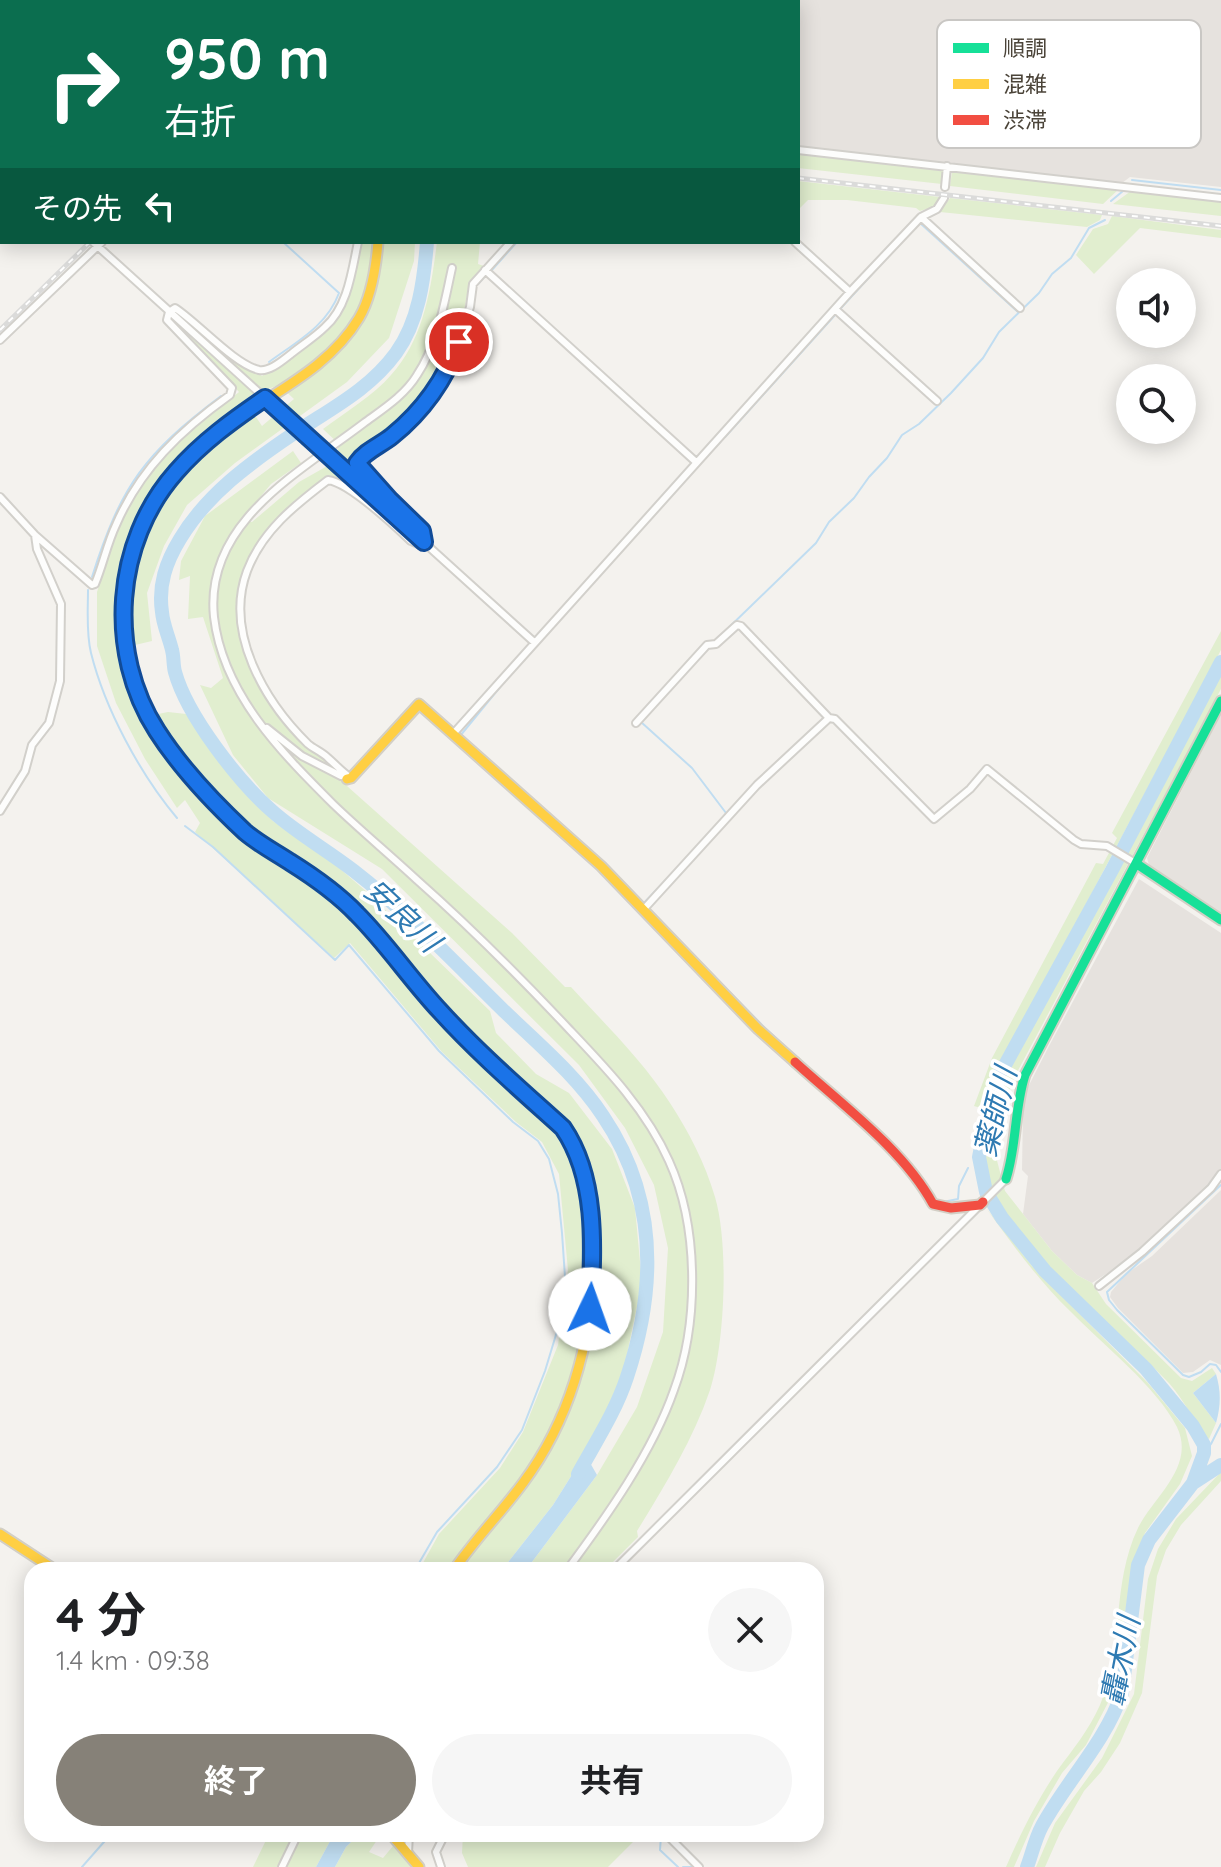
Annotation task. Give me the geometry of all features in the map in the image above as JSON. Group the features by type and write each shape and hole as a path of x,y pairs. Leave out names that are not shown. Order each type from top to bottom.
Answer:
{"street":[{"path":"800,150 1221,198"},
{"path":"945,187 947,166"},
{"path":"453,734 850,292 921,217 937,209 944,198"},
{"path":"921,217 1020,308"},
{"path":"0,340 96,244"},
{"path":"98,244 534,642"},
{"path":"0,497 35,535 92,585 95,584 126,503 150,468 162,452 230,395 232,388 167,320 169,312 175,308 240,360 264,370 279,363 334,317 342,304 357,244"},
{"path":"378,244 372,280 358,319 342,340 319,363 201,446 175,473 155,501 139,531 128,566 124,620 127,655 142,703 158,732 186,767 245,831 313,877 357,913 469,1043 563,1128 582,1167 593,1259 590,1309 582,1358 542,1456 460,1562"},
{"path":"424,542 422,531 358,466 357,460 408,423 431,397 452,361 470,307 473,284 509,244"},
{"path":"797,244 850,292"},
{"path":"452,268 441,322 417,376 392,402 275,489 250,514 225,551 217,574 214,617 219,645 241,696 278,748 349,820 469,930 591,1052 648,1123 668,1158 679,1186 689,1240 691,1284 689,1327 681,1369 666,1412 650,1442 607,1515 573,1562"},
{"path":"485,270 696,462"},
{"path":"835,309 937,401"},
{"path":"349,778 306,742 280,711 257,674 243,633 241,610 247,571 270,531 328,480 369,504 411,541 418,544 424,542"},
{"path":"0,811 25,771 32,745 49,723 60,681 61,604 37,549 35,535"},
{"path":"636,723 679,672 737,625 741,626 829,718 835,719 934,819 970,789 987,769 1074,840 1081,844 1107,846 1221,920"},
{"path":"622,1562 1006,1179 1015,1150 1021,1084 1221,701"},
{"path":"349,778 419,704 645,908 758,1029 886,1145 920,1180 933,1204 951,1208 982,1203"},
{"path":"645,908 757,785 829,718"},
{"path":"258,721 302,756 349,778"},
{"path":"1099,1286 1142,1252 1211,1188 1221,1174"},
{"path":"0,1534 43,1562"},
{"path":"282,1867 294,1842"},
{"path":"398,1842 419,1867"},
{"path":"408,1853 409,1842"},
{"path":"441,1842 436,1852 441,1867"},
{"path":"674,1842 699,1867"}],"shaded area":[{"path":"800,0 1221,0 1221,187 1130,177 1122,183 800,146"},
{"path":"1221,714 1221,913 1149,865 1147,858"},
{"path":"1139,879 1221,933 1221,1170 1210,1186 1123,1263 1092,1283 1077,1275 1052,1251 1023,1214 1028,1176 1022,1170 1023,1110 1025,1093"},
{"path":"1221,1190 1221,1365 1210,1360 1193,1372 1183,1373 1118,1308 1110,1297 1111,1292 1126,1274 1152,1256"}],"green space":[{"path":"800,154 943,171 942,184 800,168"},
{"path":"952,172 1119,189 1103,204 950,186"},
{"path":"800,181 940,197 936,206 920,211 847,200 808,200 800,208"},
{"path":"1131,191 1221,201 1221,216 1113,204"},
{"path":"950,198 1102,215 1100,220 1087,227 940,212"},
{"path":"1112,216 1221,230 1221,238 1140,228 1094,274 1076,255 1093,229 1108,224"},
{"path":"361,244 415,244 414,261 389,338 347,382 235,463 187,505 164,546 147,593 152,641 135,645 141,680 158,714 186,714 238,785 273,821 330,860 368,893 490,1011 496,1033 536,1074 569,1093 612,1149 635,1208 642,1283 621,1383 585,1454 553,1505 508,1562 423,1562 439,1534 500,1468 523,1432 558,1345 568,1270 559,1174 542,1142 516,1122 442,1052 350,943 334,958 195,832 200,823 185,800 177,808 145,759 116,703 97,646 97,592 117,530 138,489 168,449 239,392 188,335 195,329 262,376 333,324 347,304","holes":["279,385 294,399 262,426 254,414 196,457 190,451 251,395"]},
{"path":"437,244 480,244 478,264 484,266 469,283 462,323 449,364 427,398 393,431 349,460 393,508 387,514 330,475 279,516 263,534 245,570 236,611 245,653 264,693 309,749 330,762 347,786 512,933 565,987 571,987 659,1087 684,1125 706,1172 719,1217 724,1267 722,1321 715,1370 687,1445 637,1531 638,1537 613,1562 532,1562 597,1475 637,1407 663,1332 668,1248 654,1185 625,1128 579,1065 382,869 268,798 233,755 200,685 211,688 223,678 203,617 188,619 190,576 179,580 181,561 205,516 293,451 301,463 271,484 241,520 252,522 299,482 329,465 340,445 323,429 368,397 402,361 418,329 429,295"},
{"path":"1221,631 1221,650 994,1077 981,1108 974,1106 992,1058 1096,863 1103,864 1117,838 1112,833"},
{"path":"1221,674 1221,689 1014,1078 1005,1101 1006,1124 994,1119 1002,1084"},
{"path":"989,1153 995,1153 1005,1191 1052,1251 1077,1275 1092,1283 1106,1304 1181,1378 1192,1381 1212,1368 1216,1374 1193,1393 1216,1423 1209,1439 1169,1383 1057,1276 1030,1246 1007,1216 991,1187 984,1159"},
{"path":"986,1208 1032,1266 1148,1383 1185,1428 1192,1456 1180,1484 1145,1533 1132,1565 1114,1691 1086,1745 1062,1773 1034,1821 1014,1867 1006,1867 1029,1818 1100,1705 1112,1662 1120,1594 1130,1549 1138,1528 1177,1468 1181,1442 1177,1427 1156,1397 1047,1287"},
{"path":"1221,1472 1221,1481 1181,1525 1166,1550 1157,1576 1142,1693 1120,1743 1084,1791 1045,1867 1036,1867 1055,1823 1102,1758 1134,1694 1148,1579 1158,1549 1176,1519"},
{"path":"265,1842 330,1842 316,1867 253,1867"},
{"path":"351,1842 376,1842 369,1852 383,1858 393,1846 411,1867 335,1867"},
{"path":"463,1842 633,1842 608,1867 468,1867 462,1853"}],"water":[{"path":"1216,1374 1220,1398 1216,1423 1193,1393"},
{"path":"585,1454 597,1475 532,1562 508,1562 553,1505"},
{"path":"330,1842 351,1842 335,1867 316,1867"}],"waterway":[{"path":"1132,180 1221,190"},
{"path":"1111,201 1123,191"},
{"path":"718,638 816,543 829,522 854,498 902,435 919,424 951,393 983,358 999,332 1039,293 1052,274 1071,258 1089,228 1105,220"},
{"path":"920,223 1018,312"},
{"path":"841,308 915,227"},
{"path":"269,362 319,324 339,293 285,244"},
{"name":"安良川","path":"427,244 415,314 396,353 374,378 261,456 230,480 203,508 180,539 167,565 161,592 162,612 181,689 202,728 245,783 282,819 354,871 430,938 568,1073 603,1116 621,1146 642,1210 647,1276 644,1310 622,1390 578,1474"},
{"path":"491,271 515,244"},
{"path":"478,284 485,276"},
{"path":"725,437 835,315"},
{"path":"92,577 114,518 139,473 173,435 221,396"},
{"path":"694,470 721,441"},
{"path":"88,590 89,645 105,696 137,761 177,818"},
{"path":"460,736 583,594"},
{"name":"薬師川","path":"1193,1483 1204,1453 1204,1445 1193,1426 1146,1369 1045,1271 1002,1218 986,1192 979,1157 992,1092 999,1076 1221,662"},
{"path":"641,722 692,768 726,813"},
{"path":"561,824 606,865"},
{"path":"185,826 213,847 335,960 349,945 439,1051 513,1122 538,1141 549,1159 558,1194 565,1277 558,1328 545,1371 522,1430 497,1467 437,1532 420,1562"},
{"path":"643,904 683,862"},
{"path":"695,957 765,1028 875,1129"},
{"path":"943,1202 958,1199 959,1186 968,1168"},
{"path":"1221,1185 1107,1292 1117,1310 1183,1375 1189,1377 1210,1364 1216,1365 1221,1372"},
{"path":"1204,1453 1221,1424"},
{"name":"轟木川","path":"1027,1867 1042,1826 1096,1745 1122,1693 1138,1565 1149,1540 1193,1483 1221,1465"},
{"path":"82,1867 104,1842"},
{"path":"661,1842 660,1850 678,1867"},
{"path":"683,1867 692,1867"}],"railway":[{"path":"800,178 1221,226"},
{"path":"0,330 88,244"}],"traffic: fast":[{"path":"1006,1179 1025,1075 1221,701"},
{"path":"1137,864 1221,920"}],"traffic: slow":[{"path":"214,801 165,743 143,703 131,669 125,634 125,598 131,564 142,530 158,499 179,470 223,428 307,372 344,339 367,300 378,244"},
{"path":"347,779 419,704 601,866 758,1029 795,1062"},
{"path":"460,1562 523,1483 565,1408 588,1326 593,1269"},
{"path":"0,1534 43,1562"},
{"path":"398,1842 419,1867"}],"traffic: jam":[{"path":"214,801 259,843 331,891 358,914 469,1042 563,1128 584,1179 590,1209 593,1269"},
{"path":"795,1062 888,1146 933,1204 951,1208 983,1202"}],"route":[{"path":"459,342 442,380 421,409 389,439 357,460 358,466 422,531 424,542 265,398 201,446 175,473 155,501 139,531 128,566 124,620 127,655 142,703 158,732 195,779 245,831 313,877 357,913 469,1043 563,1128 582,1167 589,1209 593,1259 590,1309"}]}
